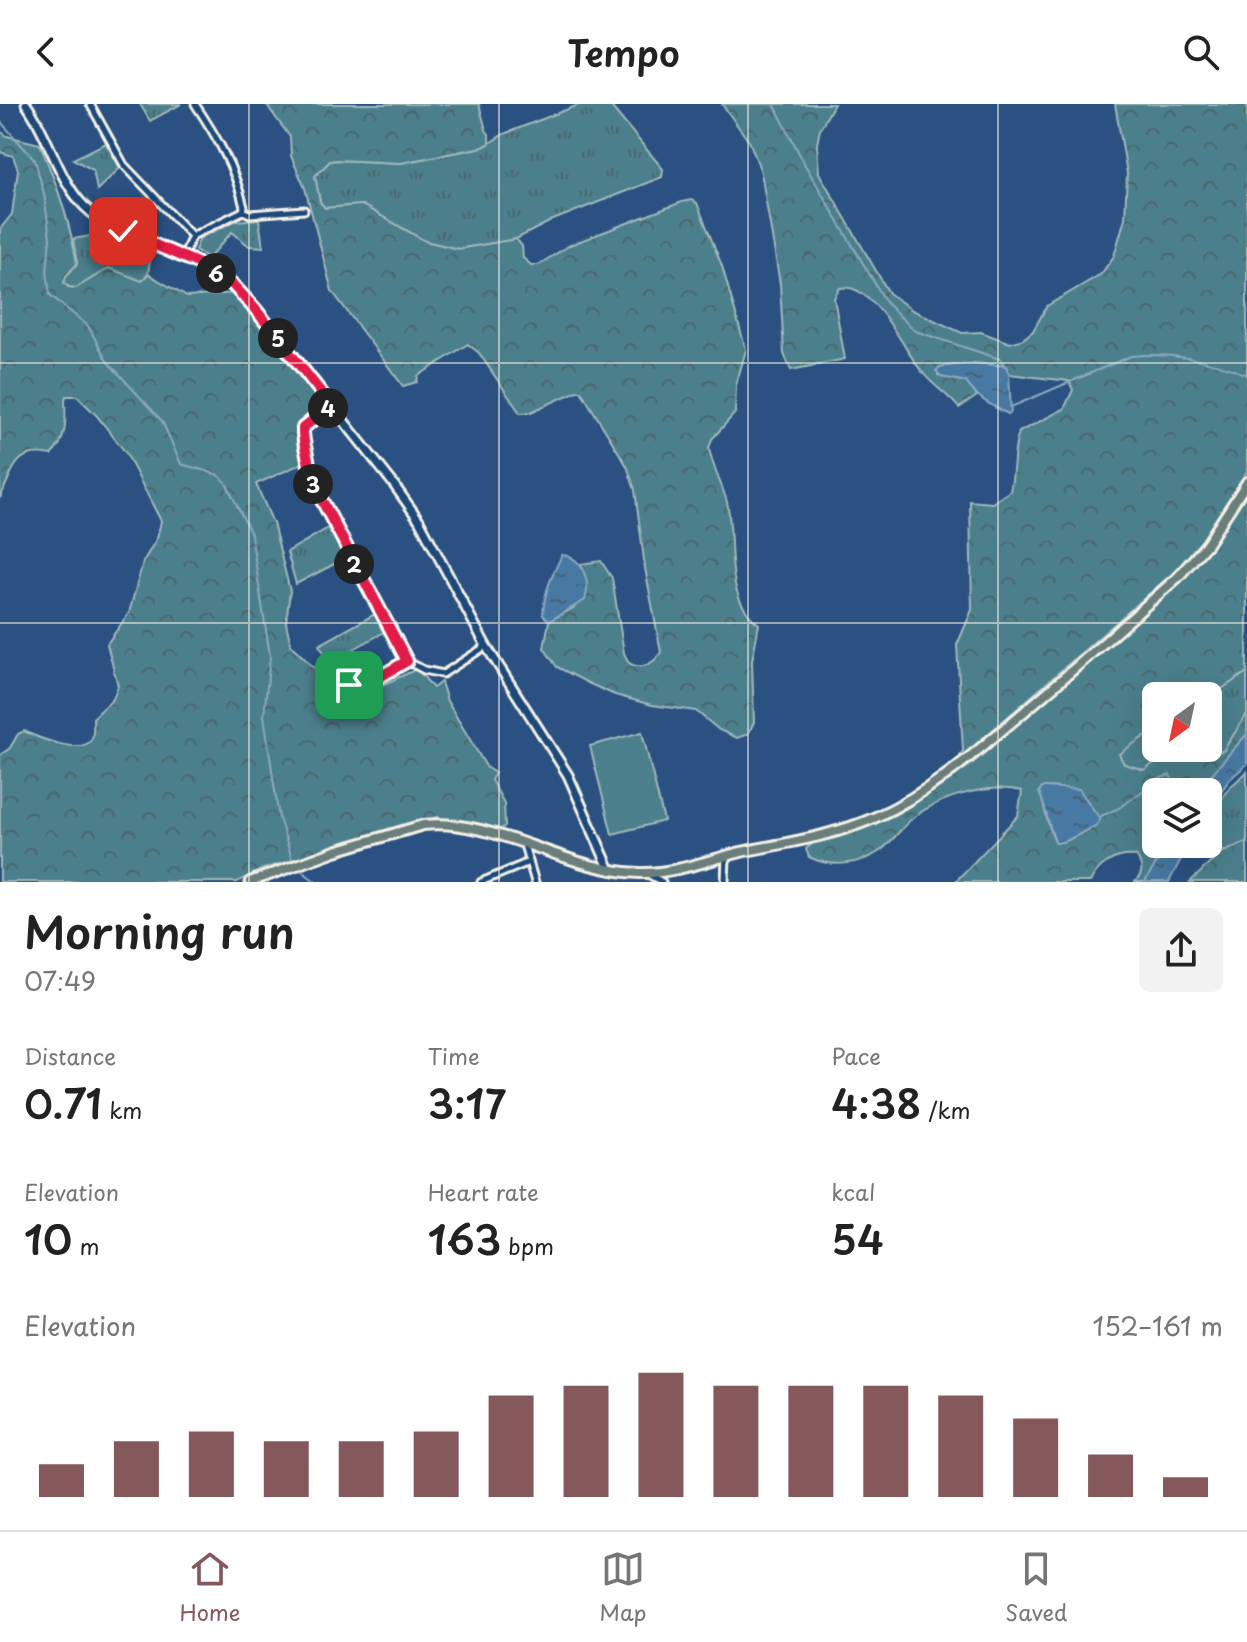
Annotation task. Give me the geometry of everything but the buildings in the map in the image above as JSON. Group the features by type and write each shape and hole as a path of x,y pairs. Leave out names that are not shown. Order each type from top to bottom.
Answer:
{"main road":[{"path":"250,882 335,851 423,825 460,825 587,866 647,873 813,836 872,819 911,799 968,759 1178,577 1207,544 1247,482"}],"street":[{"path":"90,104 124,165 192,236"},
{"path":"195,104 237,177 243,211"},
{"path":"29,105 59,168 86,207 123,231 204,266 232,284 392,482 419,520 486,646 568,775 610,870"},
{"path":"183,257 192,236 243,211 250,214 304,210"},
{"path":"331,405 303,428 302,441 311,461 310,478 407,661 433,674 443,674 486,646"},
{"path":"349,685 354,692 407,661"},
{"path":"524,845 535,882"},
{"path":"725,882 726,856"},
{"path":"481,882 529,862"},
{"path":"647,873 662,882"}],"green space":[{"path":"140,104 181,104 150,121"},
{"path":"266,104 479,104 489,134 489,144 483,147 401,163 330,161 315,176 320,202 325,208 362,205 425,241 458,249 516,239 522,246 523,258 531,265 538,265 570,245 682,202 691,200 697,203 722,266 746,350 736,385 735,413 712,439 709,448 727,502 735,584 747,613 759,624 752,661 754,722 748,734 737,738 719,730 696,711 652,705 615,695 557,667 544,648 549,621 575,607 583,569 580,564 601,561 612,578 628,662 637,666 646,665 661,652 645,568 635,490 627,466 581,391 531,412 520,413 479,353 468,344 418,376 417,382 403,386 332,291 305,188 291,156 290,137"},
{"path":"581,104 609,104 663,169 662,177 553,220 516,239 458,249 425,241 362,205 325,208 320,202 315,176 330,161 401,163 483,147 504,134"},
{"path":"722,104 834,104 820,129 817,144 819,173 889,293 912,310 962,333 981,332 1010,343 1023,339 1033,331 1047,306 1101,274 1114,256 1125,218 1127,173 1115,104 1247,104 1247,471 1202,540 1174,572 964,755 960,755 963,751 957,645 972,610 970,501 992,503 1010,491 1019,432 1064,409 1073,390 1069,381 1009,374 1006,366 972,363 940,367 938,375 966,382 977,396 959,408 923,373 876,306 853,289 840,288 834,298 845,359 791,370 784,354 780,284 761,172 750,143"},
{"path":"0,131 7,136 40,144 62,203 74,248 77,264 66,276 64,283 68,287 76,288 109,268 142,281 148,274 187,297 235,293 326,405 297,428 312,459 256,484 273,523 290,591 286,623 291,645 347,701 417,669 433,688 441,682 447,701 487,768 495,773 491,780 504,803 505,826 497,831 437,817 263,869 237,882 0,882 0,755 24,731 71,746 88,743 92,738 93,718 113,699 118,686 107,644 129,613 143,562 157,538 161,521 126,453 77,396 66,396 64,430 56,449 51,455 39,453 22,458 12,470 0,498 0,229 12,214 18,170 13,156 0,152"},
{"path":"106,143 120,168 97,190 93,170 73,159"},
{"path":"259,219 263,247 249,246 232,232 209,258 195,250 200,238 235,221"},
{"path":"113,232 152,249 148,274 143,282 109,268 76,288 64,283 77,264 73,239"},
{"path":"1247,493 1247,672 1222,689 1222,682 1142,682 1142,738 1119,754 1124,764 1144,770 1156,762 1222,762 1222,751 1247,714 1247,734 1208,778 1142,778 1142,858 1160,858 1145,882 1135,882 1141,866 1136,856 1128,856 1108,862 1090,882 955,882 1018,816 1022,791 1010,789 970,792 932,806 910,820 880,851 864,859 836,864 809,857 806,849 814,842 893,815 972,764 1182,581 1211,547","holes":["1044,787 1069,792 1088,805 1100,819 1097,825 1056,843 1039,791"]},
{"path":"330,527 346,558 296,584 287,552"},
{"path":"377,613 386,631 330,662 319,645"},
{"path":"1247,672 1247,714 1222,751 1222,689"},
{"path":"642,732 664,821 612,834 590,746"},
{"path":"1142,738 1142,762 1156,762 1144,770 1124,764 1118,754"},
{"path":"1247,772 1247,842 1222,852 1222,798"},
{"path":"1247,842 1247,882 1190,882 1216,858 1222,858 1222,853"}],"water":[{"path":"972,363 1006,366 1011,412 1008,414 984,401 966,382 942,377 936,371 940,367"},
{"path":"562,555 580,565 586,578 587,593 585,600 549,621 543,615 545,598"},
{"path":"1247,734 1247,764 1222,790 1222,778 1208,778"},
{"path":"1043,787 1079,789 1100,819 1097,825 1056,843 1039,792"},
{"path":"1160,858 1182,858 1169,882 1145,882"}],"waterway":[{"path":"774,104 805,165 887,304 915,331 1000,359 1005,366"},
{"path":"0,121 35,160 44,194 50,238 47,271 50,295 88,326 107,361 162,421 181,464 216,474 225,481 251,534 270,656 264,716 279,818 293,862"},
{"path":"1011,407 1131,356 1190,358 1247,375"},
{"path":"1161,778 1170,775 1172,778"},
{"path":"1099,817 1119,808 1142,792"},
{"path":"297,867 316,882"}],"route":[{"path":"123,231 204,266 232,284 331,405 303,428 302,441 311,461 310,478 407,661 354,692 349,685"}]}
